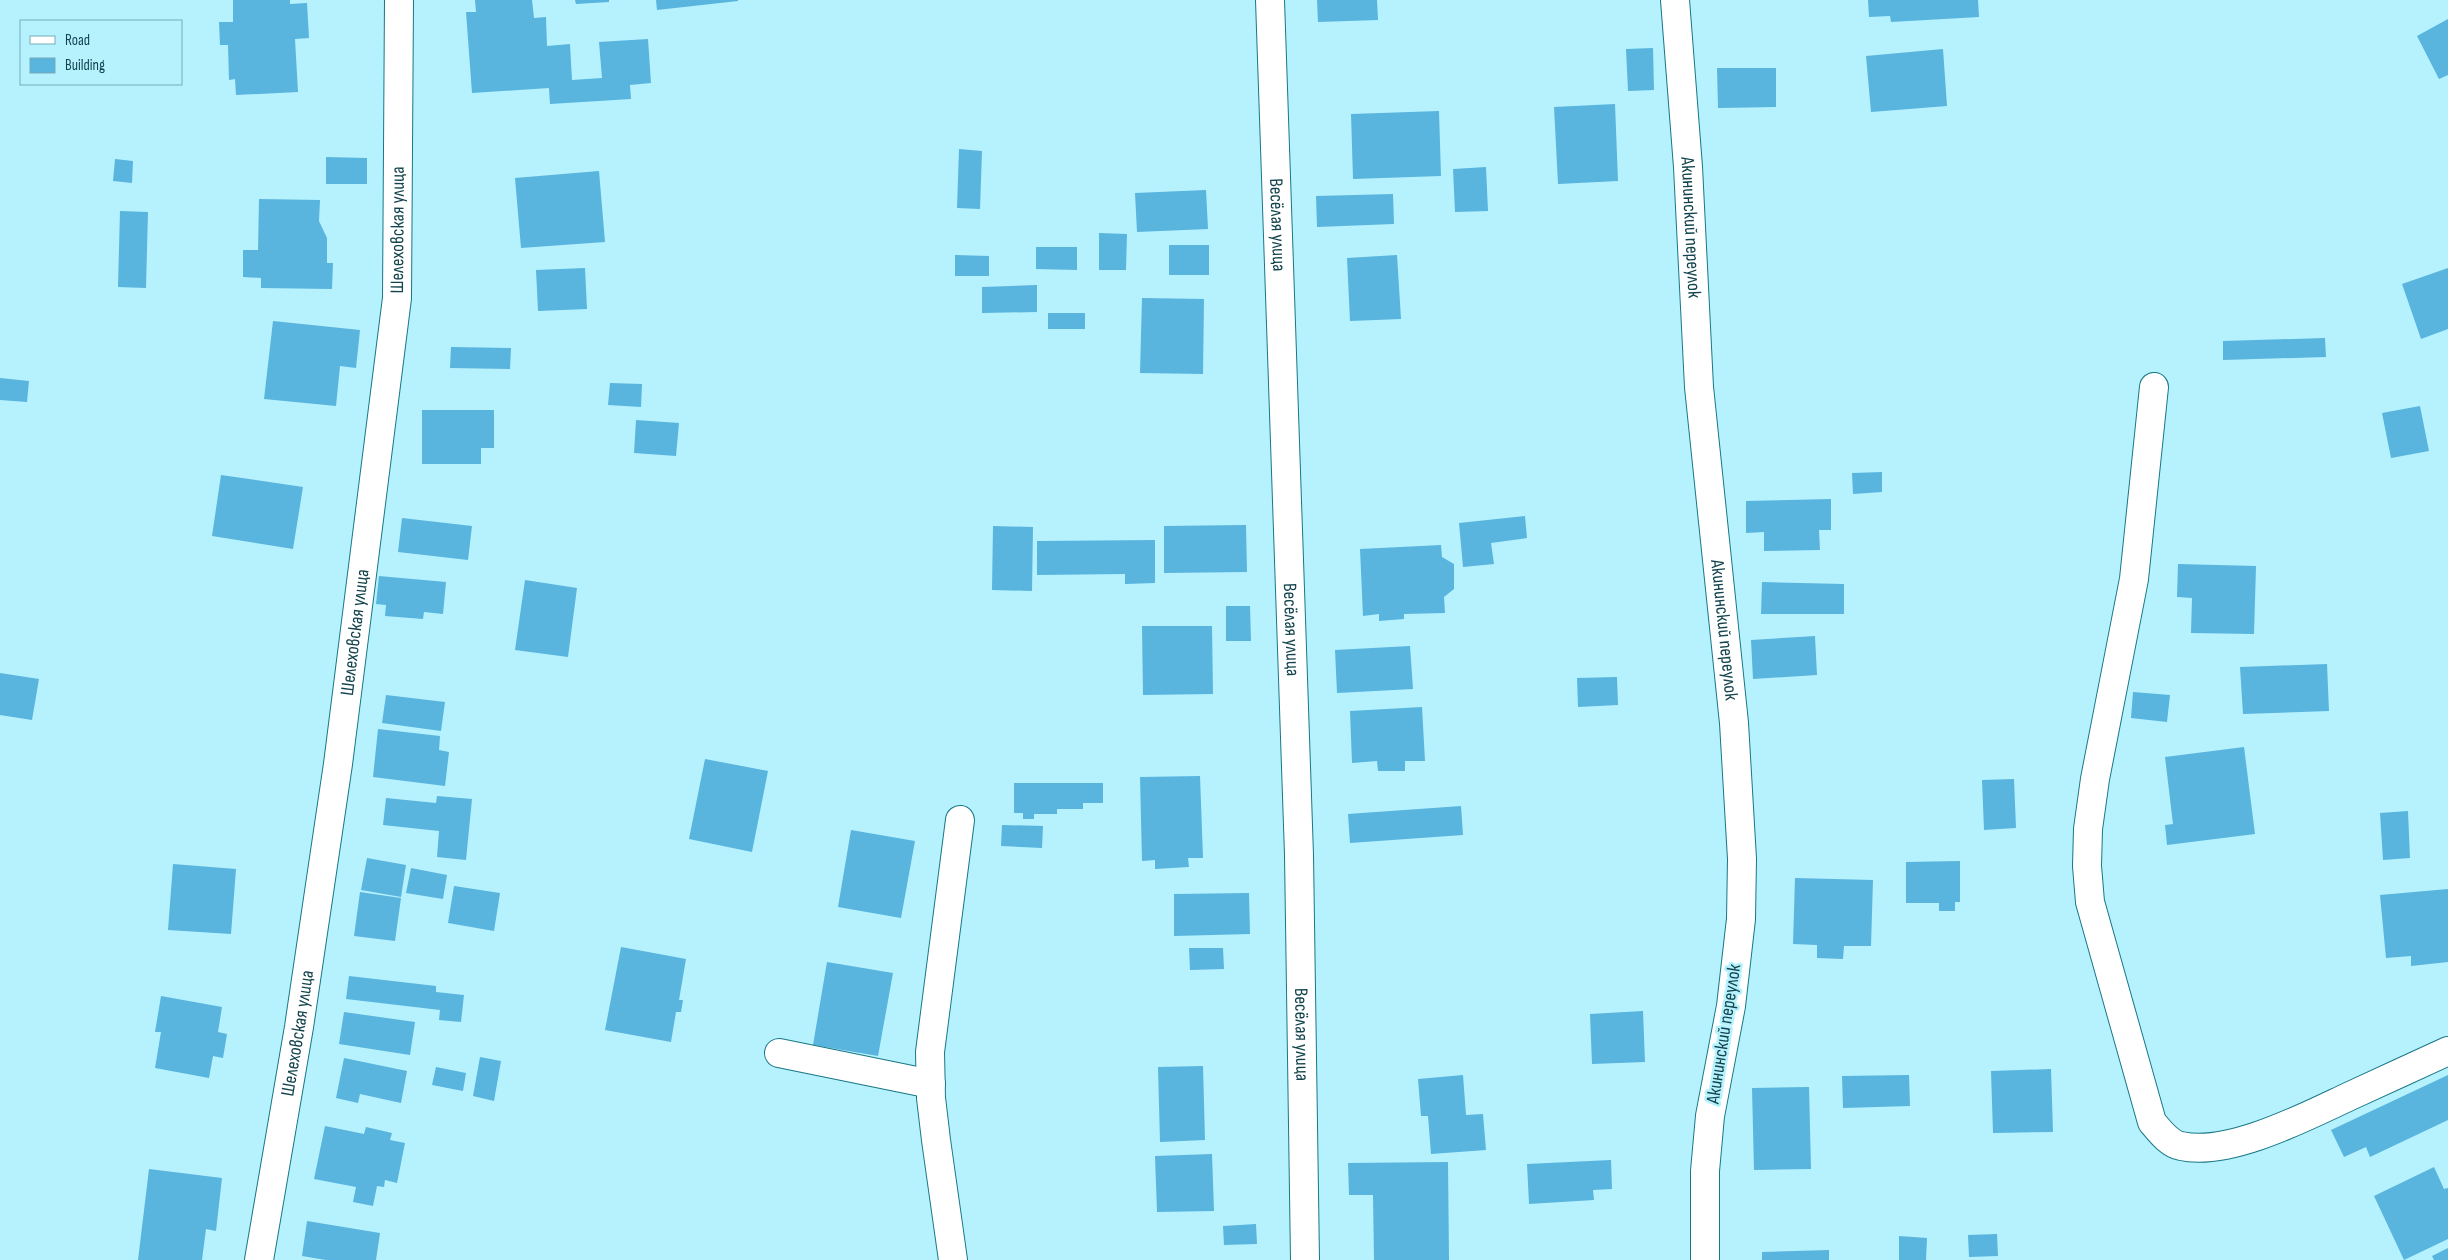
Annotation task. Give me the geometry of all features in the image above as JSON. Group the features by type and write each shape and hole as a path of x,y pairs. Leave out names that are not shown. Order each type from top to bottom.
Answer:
{"street":[{"name":"Шелеховская улица","path":"259,1260 299,1027 337,774 397,298 399,0"},
{"name":"Весёлая улица","path":"1270,0 1299,855 1304,1260"},
{"name":"Акининский переулок","path":"1675,0 1688,167 1699,387 1734,723 1742,859 1741,919 1732,1006 1710,1116 1705,1171 1705,1260"},
{"path":"2154,387 2134,579 2096,778 2088,829 2087,866 2090,902 2094,918 2152,1122 2178,1146 2216,1147 2280,1128 2448,1051"},
{"path":"953,1260 936,1140 930,1052 960,820"},
{"path":"779,1053 931,1084"}],"building":[{"path":"233,0 290,0 290,4 307,3 309,38 295,39 298,92 236,95 235,79 229,80 228,45 220,45 219,22 233,22"},
{"path":"475,0 532,0 534,18 546,17 547,46 570,44 572,80 602,78 599,42 648,39 651,83 630,85 631,99 550,104 549,88 472,93 466,12 476,12"},
{"path":"575,0 609,0 609,2 576,4"},
{"path":"656,0 738,0 738,1 657,10"},
{"path":"1317,0 1377,0 1378,20 1318,22"},
{"path":"1868,0 1978,0 1979,17 1891,22 1890,16 1869,17"},
{"path":"2448,19 2448,75 2439,79 2417,36"},
{"path":"1653,48 1654,90 1628,91 1626,49"},
{"path":"1943,49 1947,106 1871,112 1866,56"},
{"path":"1717,68 1776,68 1776,107 1718,108"},
{"path":"1615,104 1618,181 1558,184 1554,107"},
{"path":"1439,111 1441,176 1353,179 1351,114"},
{"path":"959,149 982,151 980,209 957,208"},
{"path":"326,157 367,158 367,184 326,184"},
{"path":"115,159 133,161 132,183 113,181"},
{"path":"1486,167 1488,211 1455,212 1453,169"},
{"path":"599,171 605,242 521,248 515,178"},
{"path":"1206,190 1208,229 1137,232 1135,193"},
{"path":"1393,194 1394,224 1317,227 1316,196"},
{"path":"259,199 320,200 319,221 327,238 327,263 333,263 332,289 261,288 261,278 243,277 243,250 258,250"},
{"path":"120,211 148,212 146,288 118,287"},
{"path":"1099,233 1127,234 1126,270 1099,270"},
{"path":"1169,245 1209,245 1209,275 1169,275"},
{"path":"1036,247 1077,247 1077,270 1036,269"},
{"path":"955,255 989,256 989,276 955,276"},
{"path":"1397,255 1401,319 1350,321 1347,258"},
{"path":"585,268 587,309 538,311 536,270"},
{"path":"2448,268 2448,329 2421,339 2402,284"},
{"path":"1037,285 1037,312 982,313 982,287"},
{"path":"1142,298 1204,299 1203,374 1140,373"},
{"path":"1048,313 1085,313 1085,329 1048,329"},
{"path":"273,321 360,330 356,368 340,366 336,406 264,399"},
{"path":"2325,338 2326,357 2223,360 2223,341"},
{"path":"451,347 511,348 510,369 450,368"},
{"path":"0,378 29,381 27,402 0,400"},
{"path":"610,383 642,384 641,407 608,405"},
{"path":"2420,406 2429,451 2391,458 2382,413"},
{"path":"422,410 494,410 494,448 481,448 481,464 422,464"},
{"path":"636,420 679,423 676,456 634,453"},
{"path":"1882,472 1882,492 1853,494 1852,473"},
{"path":"221,475 303,487 293,549 212,536"},
{"path":"1831,499 1831,530 1819,530 1820,550 1764,551 1764,532 1746,533 1746,501"},
{"path":"1525,516 1527,538 1491,543 1494,564 1463,567 1459,523"},
{"path":"402,518 472,526 468,560 398,552"},
{"path":"1246,525 1247,572 1164,573 1164,526"},
{"path":"993,526 1033,527 1032,591 992,590"},
{"path":"1155,540 1155,583 1125,584 1125,574 1037,575 1037,541"},
{"path":"1441,545 1442,557 1454,564 1454,589 1444,597 1445,613 1404,614 1404,619 1379,621 1379,614 1363,616 1360,549"},
{"path":"2178,564 2256,566 2254,634 2191,633 2192,598 2177,597"},
{"path":"379,576 446,582 443,614 424,612 423,619 385,616 386,605 376,604"},
{"path":"525,580 577,588 568,657 515,650"},
{"path":"1762,582 1844,584 1844,614 1761,614"},
{"path":"1226,606 1250,606 1251,641 1226,641"},
{"path":"1142,626 1212,626 1213,694 1143,695"},
{"path":"1815,636 1817,675 1753,679 1751,640"},
{"path":"1410,646 1413,689 1337,693 1335,650"},
{"path":"2327,664 2329,711 2243,714 2240,667"},
{"path":"0,673 39,679 32,720 0,715"},
{"path":"1617,677 1618,705 1578,707 1577,678"},
{"path":"2133,692 2170,695 2167,722 2131,718"},
{"path":"386,695 445,702 441,731 382,723"},
{"path":"1422,707 1425,761 1405,761 1405,771 1378,771 1377,761 1352,763 1350,711"},
{"path":"378,729 440,736 439,750 449,752 445,786 373,777"},
{"path":"2244,747 2255,834 2167,845 2165,825 2173,824 2165,757"},
{"path":"705,759 768,771 752,852 689,839"},
{"path":"1200,776 1203,858 1188,858 1189,867 1155,869 1155,860 1142,861 1140,777"},
{"path":"2014,779 2016,828 1984,830 1982,780"},
{"path":"1014,783 1103,783 1103,803 1083,803 1083,809 1057,809 1057,814 1034,814 1034,819 1023,819 1023,813 1014,813"},
{"path":"437,796 472,799 466,860 437,857 439,831 383,825 386,798 436,803"},
{"path":"1461,806 1463,835 1350,843 1348,814"},
{"path":"2408,811 2410,858 2383,860 2380,813"},
{"path":"1002,825 1043,826 1042,848 1001,846"},
{"path":"851,830 915,841 901,918 838,907"},
{"path":"367,858 406,865 401,897 361,890"},
{"path":"1960,861 1960,902 1955,902 1955,911 1939,911 1939,903 1906,903 1906,862"},
{"path":"173,864 236,869 231,934 168,930"},
{"path":"411,868 447,875 443,899 406,893"},
{"path":"1795,878 1873,880 1871,946 1844,946 1843,959 1817,958 1817,945 1793,944"},
{"path":"454,886 500,893 494,931 448,923"},
{"path":"2448,889 2448,962 2411,966 2411,956 2386,958 2380,895"},
{"path":"360,892 401,898 395,941 354,936"},
{"path":"1249,893 1250,934 1174,936 1174,894"},
{"path":"621,947 686,959 679,1000 683,1000 681,1012 676,1012 671,1042 605,1030"},
{"path":"1189,948 1223,948 1224,969 1190,970"},
{"path":"827,962 893,973 878,1056 813,1045"},
{"path":"349,976 436,986 436,992 464,995 461,1022 439,1020 440,1010 346,999"},
{"path":"161,996 222,1007 218,1032 227,1034 223,1058 213,1056 209,1078 155,1068 161,1032 155,1032"},
{"path":"1643,1011 1645,1062 1592,1064 1590,1014"},
{"path":"344,1012 415,1022 410,1055 339,1044"},
{"path":"480,1057 501,1061 494,1101 473,1096"},
{"path":"344,1058 407,1071 401,1103 360,1094 358,1103 336,1098"},
{"path":"1203,1066 1205,1140 1160,1142 1158,1067"},
{"path":"436,1067 466,1073 463,1091 432,1085"},
{"path":"2051,1069 2053,1132 1993,1133 1991,1071"},
{"path":"1463,1075 1466,1115 1483,1114 1486,1150 1431,1154 1428,1116 1421,1116 1418,1079"},
{"path":"1909,1075 1910,1106 1843,1108 1842,1076"},
{"path":"2448,1075 2448,1120 2370,1157 2366,1147 2344,1157 2331,1130"},
{"path":"1809,1087 1811,1169 1754,1170 1752,1088"},
{"path":"325,1126 364,1134 366,1127 392,1133 390,1140 405,1143 397,1183 385,1180 384,1187 377,1186 373,1206 353,1202 356,1187 314,1179"},
{"path":"1212,1154 1214,1211 1157,1212 1155,1156"},
{"path":"1611,1160 1612,1189 1593,1190 1594,1200 1529,1204 1527,1164"},
{"path":"1448,1162 1449,1260 1374,1260 1373,1195 1349,1195 1348,1163"},
{"path":"2434,1167 2444,1189 2448,1188 2448,1239 2404,1260 2374,1196"},
{"path":"149,1169 222,1178 216,1231 206,1229 202,1260 138,1260"},
{"path":"307,1221 380,1233 376,1260 326,1260 302,1256"},
{"path":"1256,1224 1257,1244 1224,1245 1223,1226"},
{"path":"1997,1234 1998,1256 1969,1257 1968,1235"},
{"path":"1899,1236 1927,1238 1926,1260 1899,1260"},
{"path":"2448,1248 2448,1260 2434,1260 2432,1256"},
{"path":"1829,1250 1829,1260 1762,1260 1762,1252"}]}
